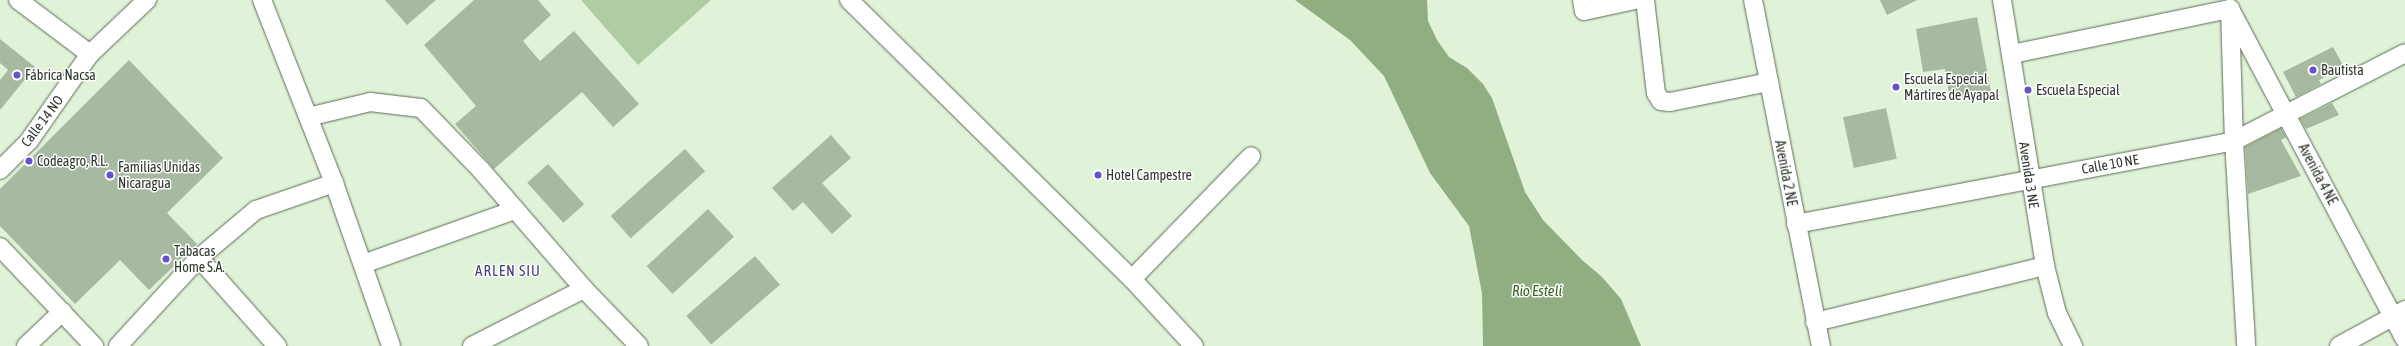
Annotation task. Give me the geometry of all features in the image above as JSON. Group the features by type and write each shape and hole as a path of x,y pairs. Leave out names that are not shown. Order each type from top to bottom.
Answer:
{"street":[{"path":"18,0 90,54"},
{"name":"Calle 14 NO","path":"0,170 29,141 90,54 147,0"},
{"path":"262,0 334,183 391,346"},
{"path":"850,0 1132,279 1194,346"},
{"path":"1583,5 1636,0"},
{"path":"1645,0 1656,93 1661,101 1670,102 1769,82"},
{"name":"Avenida 2 NE","path":"1753,0 1814,322 1821,346"},
{"name":"Avenida 3 NE","path":"2002,0 2012,54 2029,178 2045,266 2057,313 2073,346"},
{"path":"2012,54 2230,5 2234,141 2246,346"},
{"name":"Avenida 4 NE","path":"2230,5 2287,114 2399,313 2405,339"},
{"name":"Calle 10 NE","path":"1796,224 2029,178 2234,141 2405,53"},
{"path":"308,117 370,102 422,108 515,210 584,289 639,346"},
{"path":"1132,279 1252,156"},
{"path":"118,346 199,258 256,210 334,183"},
{"path":"363,264 515,210"},
{"path":"0,247 94,346"},
{"path":"199,258 277,346"},
{"path":"1814,322 2045,266"},
{"path":"472,346 584,289"},
{"path":"26,346 62,312"},
{"path":"2339,346 2399,313"}],"shaded area":[{"path":"581,0 711,0 638,65"}],"water":[{"name":"Río Estelí","path":"1295,0 1427,0 1428,21 1437,40 1449,57 1467,68 1483,84 1492,98 1525,192 1543,220 1582,260 1602,277 1621,299 1641,346 1483,346 1482,293 1469,226 1430,173 1384,76 1350,40"}],"building":[{"path":"385,0 436,0 407,25"},
{"path":"474,0 538,0 551,15 523,41 540,61 574,31 639,104 613,127 582,92 494,169 455,124 476,106 424,45"},
{"path":"1880,0 1917,0 1887,15"},
{"path":"1977,17 1991,92 1950,100 1945,69 1923,72 1916,29"},
{"name":"Fábrica Nacsa","path":"0,39 35,67 0,110 0,80 8,70 0,63"},
{"name":"Bautista","path":"2333,47 2344,67 2319,80 2321,84 2296,97 2283,72"},
{"name":"Familias Unidas Nicaragua","path":"129,60 223,158 167,213 197,244 149,290 120,260 75,304 0,226 0,189"},
{"path":"2332,103 2339,115 2306,129 2300,119"},
{"path":"1886,108 1897,159 1854,168 1843,117"},
{"path":"2281,128 2286,137 2281,140 2301,176 2248,194 2245,147"},
{"path":"831,135 851,158 822,183 852,216 832,234 803,202 793,211 772,188"},
{"path":"685,149 705,171 631,238 611,216"},
{"path":"548,164 584,204 563,223 527,183"},
{"path":"708,209 734,237 672,294 647,266"},
{"path":"755,256 780,285 711,344 686,316"}],"place":[{"name":"Bautista","path":"2313,70"},
{"name":"Fábrica Nacsa","path":"17,75"},
{"name":"Escuela Especial Mártires de Ayapal","path":"1896,87"},
{"name":"Escuela Especial","path":"2028,90"},
{"name":"Codeagro, R.L.","path":"29,161"},
{"name":"Familias Unidas Nicaragua","path":"110,175"},
{"name":"Hotel Campestre","path":"1098,175"},
{"name":"Tabacas Home S.A.","path":"166,259"}],"district":[{"name":"ARLEN SIU","path":"508,271"}]}
